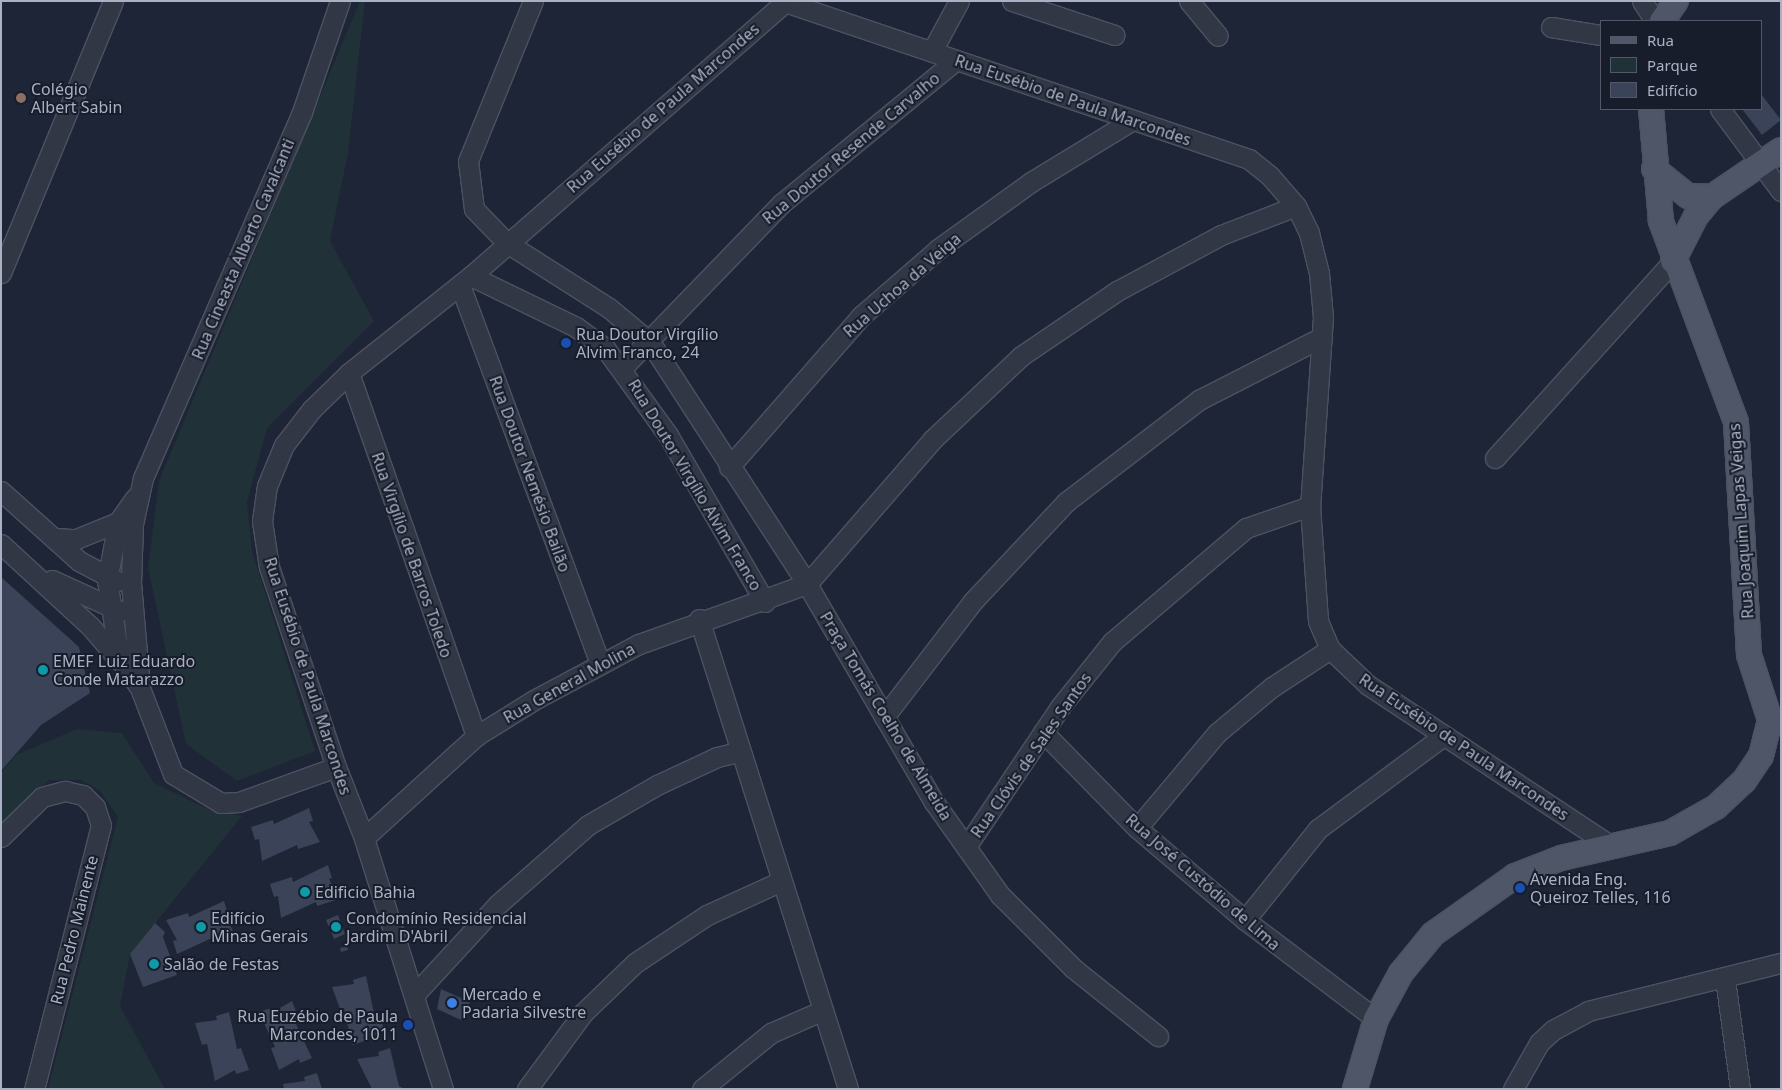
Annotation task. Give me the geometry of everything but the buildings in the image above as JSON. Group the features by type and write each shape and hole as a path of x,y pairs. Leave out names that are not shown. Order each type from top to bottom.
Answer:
{"main road":[{"path":"1663,20 1676,1"},
{"name":"Rua Joaquim Lapas Veigas","path":"1651,110 1654,169 1661,221 1673,261 1736,422 1749,655 1776,724"},
{"path":"1673,261 1696,216 1712,197 1781,150"},
{"path":"1654,169 1688,196 1712,197"},
{"path":"1355,1089 1376,1019 1401,973 1433,934 1477,900 1515,876 1561,858 1670,833 1716,807 1744,781 1760,756 1776,724"}],"street":[{"path":"1,274 113,1"},
{"name":"Rua Cineasta Alberto Cavalcanti","path":"140,688 124,665 110,609 107,580 118,522 139,493 302,112 340,1"},
{"path":"533,1 468,160 474,209 507,243 609,308 650,342 729,467 807,584 932,440 1021,356 1126,286 1221,235 1296,206"},
{"path":"932,51 959,1"},
{"path":"1012,1 1114,35"},
{"path":"1189,1 1218,36"},
{"path":"1642,1 1654,20"},
{"name":"Rua Eusébio de Paula Marcondes","path":"444,1089 364,838 336,767 269,567 262,521 267,486 284,445 312,409 349,373 465,280 785,2 1249,160 1296,206 1309,233 1319,273 1322,337 1310,506 1318,621 1330,649 1368,685 1613,847"},
{"path":"1550,27 1600,35"},
{"name":"Rua Doutor Resende Carvalho","path":"623,367 650,342 782,203 956,60"},
{"path":"1721,110 1781,191"},
{"name":"Rua Uchoa da Veiga","path":"729,467 861,316 930,256 1031,182 1131,121"},
{"path":"1495,458 1673,261"},
{"name":"Rua Doutor Virgílio Alvim Franco","path":"465,280 576,327 623,367 765,602"},
{"name":"Rua Doutor Nemésio Bailão","path":"465,280 600,664"},
{"path":"884,717 973,601 1066,502 1198,400 1322,337"},
{"name":"Rua Virgílio de Barros Toledo","path":"349,373 476,736"},
{"path":"1,491 54,538 107,580 131,584"},
{"name":"Rua Cineasta Alberto Cavalcanti","path":"139,493 131,584 132,613 140,688 167,765 207,798 239,802 336,767"},
{"name":"Rua Clóvis de Sales Santos","path":"966,847 1042,732 1112,642 1166,592 1246,528 1310,506"},
{"path":"54,538 76,539 118,522"},
{"path":"1,544 32,569 124,665"},
{"path":"32,569 110,609 132,613"},
{"name":"Rua General Molina","path":"364,838 476,736 600,664 698,619 765,602 807,584"},
{"name":"Praça Tomás Coelho de Almeida","path":"807,584 934,802 1000,894 1073,968 1158,1036"},
{"path":"698,619 779,882 848,1089"},
{"path":"1137,828 1217,733 1272,687 1330,649"},
{"name":"Rua José Custódio de Lima","path":"1042,732 1137,828 1245,920 1376,1019"},
{"path":"1245,920 1318,829 1443,736"},
{"path":"414,995 497,905 588,825 657,785 717,757 740,752"},
{"name":"Rua Pedro Mainente","path":"1,837 42,797 65,791 83,795 95,807 101,826 34,1089"},
{"path":"533,1087 583,1012 635,963 707,916 779,882"},
{"path":"1513,1089 1540,1043 1569,1020 1613,1003 1724,979 1781,963"},
{"path":"1724,979 1740,1089"},
{"path":"702,1089 771,1033 821,1011"}],"green space":[{"path":"360,1 365,1 348,153 330,241 374,321 267,428 247,502 252,551 315,751 237,781 186,744 148,568 159,481"},
{"path":"77,729 122,733 154,783 210,810 242,816 130,954 120,1006 165,1089 48,1089 118,817 99,790 81,780 49,780 1,825 1,773 16,755"}],"place":[{"name":"Colégio Albert Sabin","path":"21,98"},
{"name":"Rua Doutor Virgílio Alvim Franco, 24","path":"566,343"},
{"name":"EMEF Luiz Eduardo Conde Matarazzo","path":"43,670"},
{"name":"Avenida Eng. Queiroz Telles, 116","path":"1520,888"},
{"name":"Edificio Bahia","path":"305,892"},
{"name":"Edifício Minas Gerais","path":"201,927"},
{"name":"Condomínio Residencial Jardim D'Abril","path":"336,927"},
{"name":"Salão de Festas","path":"154,964"},
{"name":"Mercado e Padaria Silvestre","path":"452,1003"},
{"name":"Rua Euzébio de Paula Marcondes, 1011","path":"408,1025"}]}
